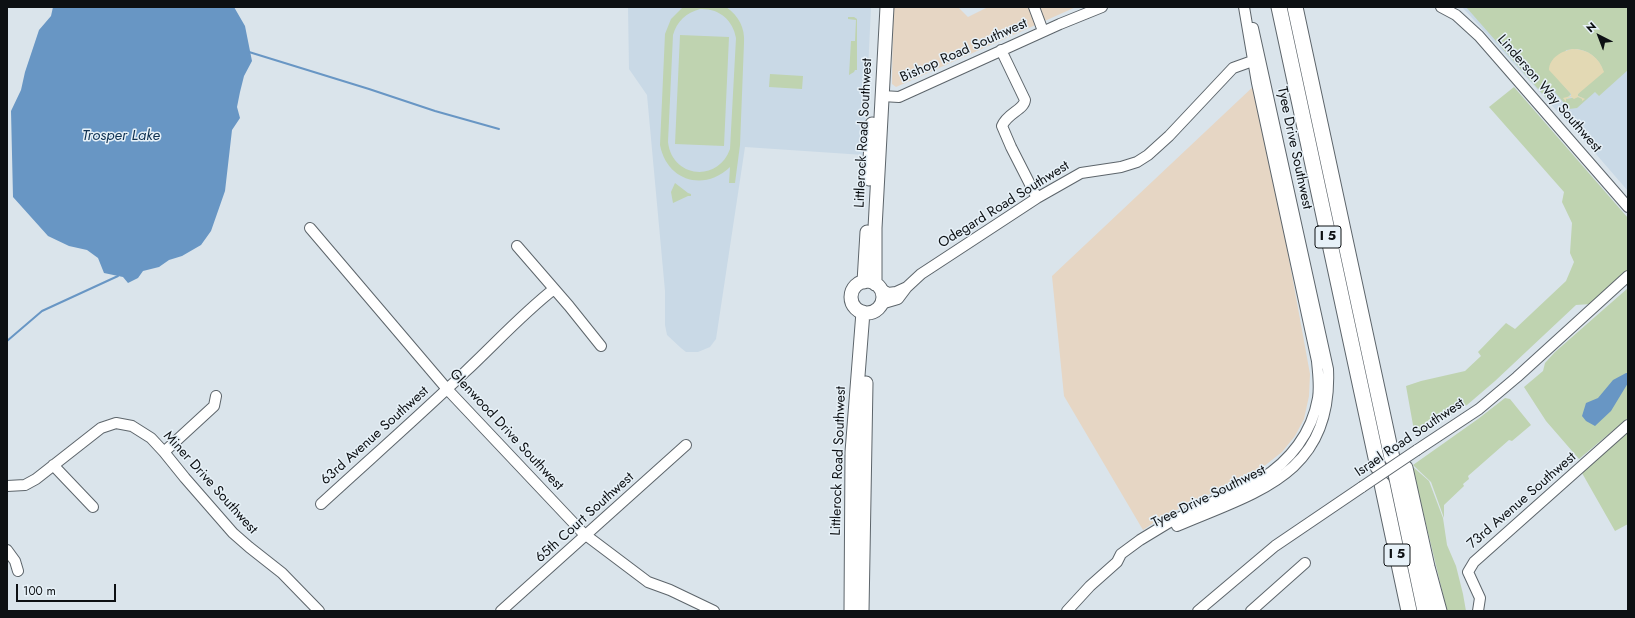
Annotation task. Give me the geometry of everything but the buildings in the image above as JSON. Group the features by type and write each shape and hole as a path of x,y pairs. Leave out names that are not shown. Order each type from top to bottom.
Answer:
{"highway":[{"name":"I 5","path":"1279,7 1378,467"},
{"name":"I 5","path":"1295,7 1345,236 1363,296 1397,455"},
{"name":"I 5","path":"1425,611 1400,471 1439,611"},
{"name":"I 5","path":"1382,484 1409,611"},
{"path":"1385,499 1401,611"}],"main road":[{"name":"Littlerock Road Southwest","path":"873,285 878,7"},
{"name":"Littlerock Road Southwest","path":"873,285 886,7"},
{"name":"Littlerock Road Southwest","path":"851,611 852,452 872,310 883,293 873,285"},
{"path":"872,310 854,306 852,297 855,287 873,285"},
{"name":"Littlerock Road Southwest","path":"862,611 866,380 872,310"}],"street":[{"path":"1034,7 1043,31"},
{"name":"Bishop Road Southwest","path":"882,96 899,96 1043,31 1083,10 1102,7"},
{"name":"Tyee Drive Southwest","path":"1244,7 1257,60"},
{"name":"Tyee Drive Southwest","path":"1067,611 1090,586 1117,562 1121,554 1168,523 1273,472 1297,448 1315,412 1319,382 1316,361 1248,7"},
{"name":"Linderson Way Southwest","path":"1441,7 1456,15 1479,36 1628,208"},
{"path":"1001,50 1025,100 1021,108 1005,119 1002,126 1037,198"},
{"name":"Odegard Road Southwest","path":"872,310 898,299 907,287 921,274 1037,198 1084,171 1121,167 1138,162 1169,136 1233,68 1257,60"},
{"name":"Glenwood Drive Southwest","path":"310,228 448,389 587,536 648,582 670,590 714,611"},
{"path":"517,246 569,306 601,346"},
{"name":"Israel Road Southwest","path":"1198,611 1275,546 1479,409 1517,377 1628,276"},
{"path":"873,285 888,294 907,287"},
{"name":"63rd Avenue Southwest","path":"321,504 448,389 514,326 529,309 554,289"},
{"path":"164,452 214,406 216,396"},
{"name":"Miner Drive Southwest","path":"7,486 20,486 30,482 101,428 116,423 132,426 150,438 164,452 233,533 282,573 319,611"},
{"name":"73rd Avenue Southwest","path":"1478,611 1480,598 1468,572 1474,562 1628,426"},
{"name":"65th Court Southwest","path":"501,611 587,536 686,445"},
{"path":"53,465 93,507"},
{"path":"7,550 15,561 18,571"},
{"path":"1251,611 1305,563"}],"shaded area":[{"path":"628,7 871,7 864,155 745,147 716,339 710,347 698,352 686,352 667,335 665,325 665,291 647,95 629,69"},
{"path":"893,7 958,7 968,17 988,7 1076,7 896,87 892,84"},
{"path":"1462,7 1628,7 1628,191 1589,146"},
{"path":"1257,83 1310,374 1309,396 1304,419 1295,436 1282,452 1258,471 1162,517 1143,530 1064,396 1052,276"}],"green space":[{"path":"683,7 726,7 738,18 742,27 744,43 740,145 735,183 729,183 730,167 720,175 698,181 688,179 678,174 670,167 664,157 660,145 665,34 671,19","holes":["700,9 707,9 724,16 732,26 736,38 730,149 724,160 716,167 706,171 696,172 686,169 678,163 671,154 668,142 673,35 677,26 686,15"]},
{"path":"1466,7 1628,7 1628,70 1599,96 1595,92 1577,108 1569,109 1554,91 1546,98","holes":["1566,50 1581,50 1589,53 1595,58 1602,68 1578,94 1578,96 1585,99 1578,97 1566,99 1571,94 1559,80"]},
{"path":"848,17 854,17 857,19 857,70 849,75 851,41 855,41 856,20 848,19"},
{"path":"680,35 729,37 724,146 675,144"},
{"path":"770,74 803,76 802,89 769,87"},
{"path":"1514,87 1628,218 1628,270 1591,304 1576,305 1495,381 1467,405 1415,436 1406,386 1465,371 1481,356 1478,352 1506,323 1515,329 1566,281 1574,262 1570,253 1572,223 1562,202 1564,192 1489,107"},
{"path":"675,183 691,194 691,196 673,203 671,192"},
{"path":"1628,288 1628,418 1579,459 1546,421 1524,387 1543,371 1545,363 1555,352"},
{"path":"1505,398 1510,399 1531,425 1512,441 1509,440 1468,476 1469,479 1463,484 1464,486 1444,505 1444,518 1431,482 1413,465"},
{"path":"1628,431 1628,524 1615,531 1582,473"},
{"path":"1412,466 1429,481 1443,518 1447,545 1456,566 1466,611 1447,611"}],"sand":[{"path":"1572,49 1588,52 1596,58 1604,72 1578,94 1578,96 1585,99 1582,101 1582,99 1578,97 1574,99 1571,97 1566,99 1566,102 1563,98 1571,96 1571,94 1549,70 1551,62 1557,56 1564,51"}],"water":[{"name":"Trosper Lake","path":"53,7 234,7 245,26 252,61 244,76 240,92 237,107 240,118 232,130 225,191 211,231 201,245 182,256 169,260 159,267 143,271 138,278 128,283 123,277 104,273 98,258 87,250 69,246 48,236 13,197 11,111 21,90 25,72 39,30 51,16"},
{"path":"1628,373 1628,383 1611,411 1595,426 1586,421 1582,416 1586,403 1598,398 1613,380"}],"waterway":[{"path":"249,52 435,111 499,129"},
{"path":"7,341 42,311 118,276 118,274"}]}
